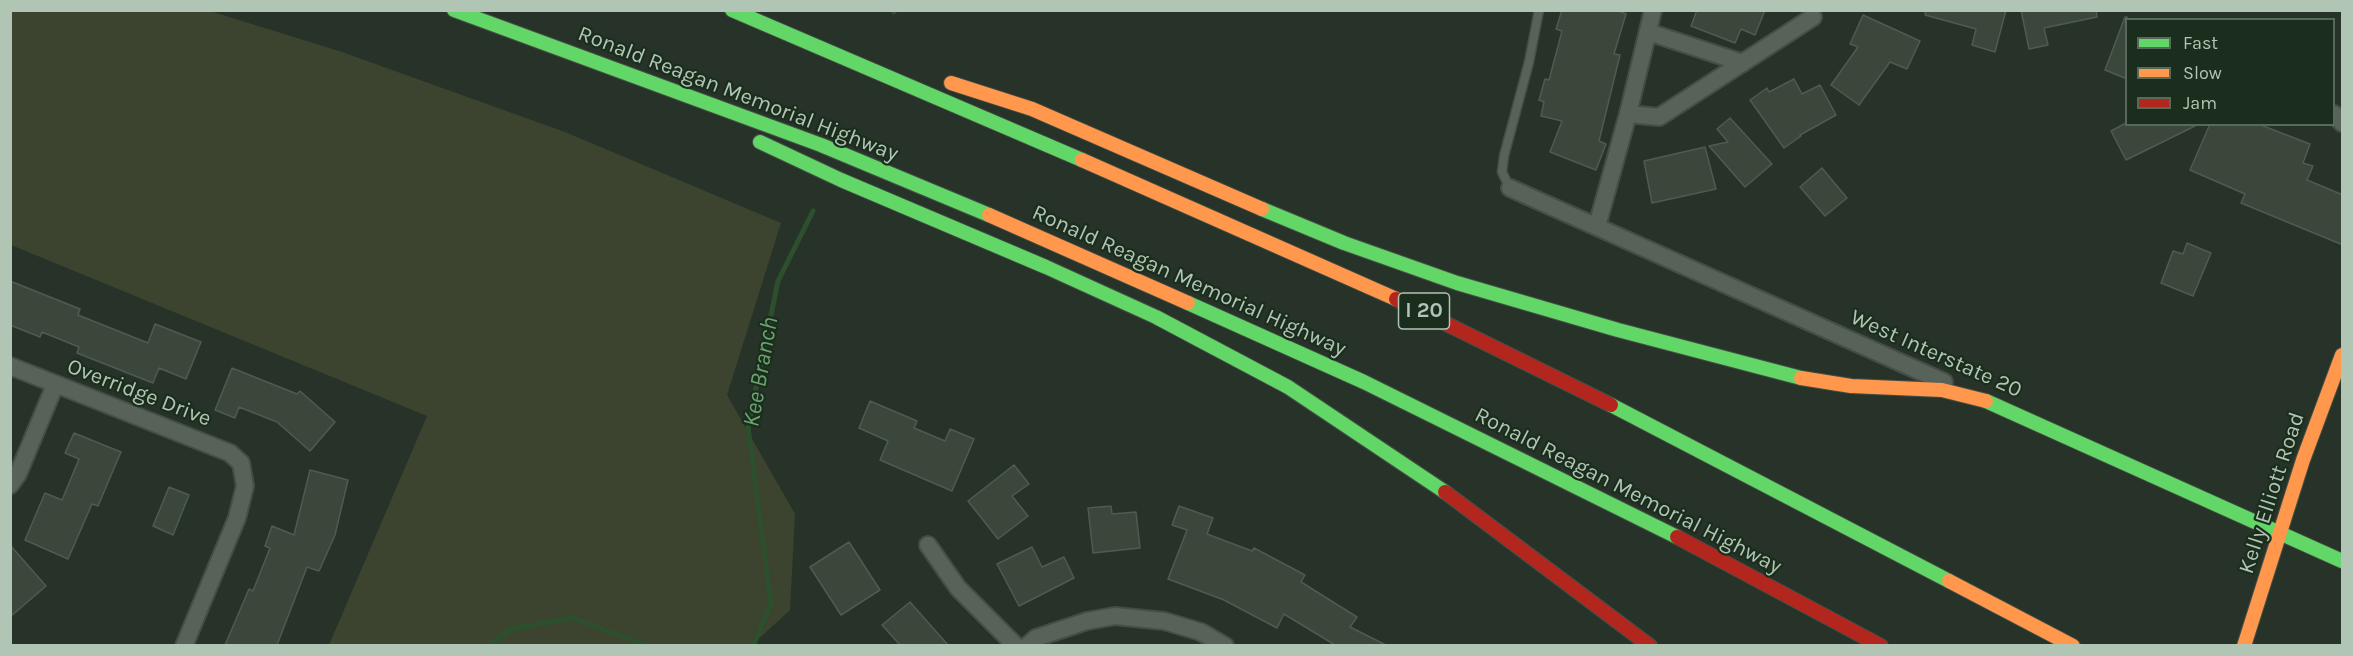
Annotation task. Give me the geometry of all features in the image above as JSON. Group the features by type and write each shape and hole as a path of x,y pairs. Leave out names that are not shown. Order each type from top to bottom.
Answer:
{"main road":[{"name":"I 20","path":"732,10 1022,133 1424,311 2073,645"},
{"name":"Ronald Reagan Memorial Highway","path":"449,12 500,28 821,145 1039,236 1364,382 1644,520 1881,645"},
{"path":"754,19 887,62"},
{"path":"583,58 712,119"},
{"path":"943,80 1032,109 1258,208 1344,243 1457,283 1618,330 1793,377 1851,386 1942,390 1986,401"},
{"path":"744,135 841,180 1046,267 1156,317 1288,387 1447,493 1650,645"},
{"name":"Kelly Elliott Road","path":"2244,645 2303,460 2343,355"},
{"name":"West Interstate 20","path":"1986,401 2343,561"}],"street":[{"path":"1597,226 1628,114 1653,10"},
{"path":"1628,114 1659,117 1813,17"},
{"path":"1648,32 1743,63"},
{"name":"West Interstate 20","path":"1510,188 1986,401"},
{"name":"Overridge Drive","path":"10,366 230,453 241,463 245,486 237,518 184,645"},
{"path":"10,485 18,474 56,385"},
{"path":"928,545 958,588 1016,645"},
{"path":"1027,645 1036,638 1066,628 1114,616 1164,621 1202,632 1225,645"}],"lane":[{"path":"1510,188 1502,172 1504,156 1529,62 1539,10"}],"green space":[{"path":"10,11 210,11 342,52 565,132 781,223 727,395 795,514 790,610 752,645 329,645 427,416 11,245"}],"building":[{"path":"1562,10 1616,10 1626,14 1614,54 1620,55 1599,141 1606,144 1596,170 1550,152 1562,121 1541,116 1544,102 1539,100 1545,79 1549,80 1562,31 1556,29"},
{"path":"1697,10 1765,10 1755,35 1741,29 1735,43 1691,26"},
{"path":"1926,10 2006,10 1995,52 1972,45 1976,29 1925,15"},
{"path":"2021,10 2096,10 2097,17 2044,28 2048,45 2029,49"},
{"path":"1863,15 1920,41 1907,69 1890,62 1859,105 1831,85 1858,47 1850,44"},
{"path":"2125,17 2127,17 2125,18 2125,78 2105,70"},
{"path":"1794,79 1802,94 1820,85 1836,115 1800,135 1784,148 1750,100 1767,88 1769,92"},
{"path":"1730,118 1772,164 1745,187 1709,146 1728,142 1717,129"},
{"path":"2124,124 2125,126 2195,126 2126,160 2111,131"},
{"path":"2209,126 2263,126 2310,144 2303,163 2313,166 2307,180 2343,195 2343,245 2241,203 2245,194 2190,170"},
{"path":"1705,147 1716,189 1652,203 1644,161"},
{"path":"1822,168 1847,198 1825,216 1800,187"},
{"path":"2187,243 2211,253 2193,296 2161,283 2173,251 2183,254"},
{"path":"10,281 80,309 78,315 148,343 155,324 201,342 186,379 159,368 153,383 77,353 79,347 42,332 40,337 10,325"},
{"path":"232,368 297,394 300,391 335,422 310,451 277,422 239,407 235,418 215,410"},
{"path":"870,401 917,421 914,428 945,441 950,429 974,439 952,491 880,460 888,441 859,428"},
{"path":"74,433 121,452 98,506 92,504 68,559 25,540 45,493 62,500 79,459 65,453"},
{"path":"1014,465 1029,484 1012,496 1028,516 998,539 968,501"},
{"path":"310,470 348,480 335,535 319,571 307,567 277,645 225,645 249,589 253,591 270,548 265,546 272,526 294,535"},
{"path":"169,487 189,495 173,535 153,526"},
{"path":"1111,506 1112,514 1136,512 1140,548 1093,553 1088,508"},
{"path":"1179,506 1213,518 1207,534 1252,551 1254,548 1305,575 1301,582 1357,617 1350,627 1386,645 1335,645 1284,614 1277,628 1224,600 1168,579 1187,530 1172,525"},
{"path":"849,542 880,590 841,615 810,567"},
{"path":"10,545 46,586 10,617"},
{"path":"1032,547 1042,567 1064,557 1074,578 1019,606 997,564"},
{"path":"910,602 948,645 900,645 882,625"}],"waterway":[{"name":"Kee Branch","path":"753,646 771,604 748,427 778,281 813,211"},
{"name":"Kee Branch","path":"489,646 511,629 572,618 649,646"}],"traffic: fast":[{"path":"454,10 821,145 989,215"},
{"path":"732,10 1082,160"},
{"path":"760,142 841,180 1046,267 1156,317 1288,387 1445,492"},
{"path":"1262,209 1344,243 1457,283 1618,330 1801,378"},
{"path":"1188,303 1364,382 1677,537"},
{"path":"1986,401 2342,561"},
{"path":"1611,405 1949,581"}],"traffic: slow":[{"path":"951,83 1032,109 1262,209"},
{"path":"1082,160 1396,299"},
{"path":"989,215 1188,303"},
{"path":"2244,646 2303,460 2342,355"},
{"path":"1801,378 1851,386 1942,390 1986,401"},
{"path":"1949,581 2073,646"}],"traffic: jam":[{"path":"1396,299 1611,405"},
{"path":"1445,492 1650,646"},
{"path":"1677,537 1881,646"}]}
